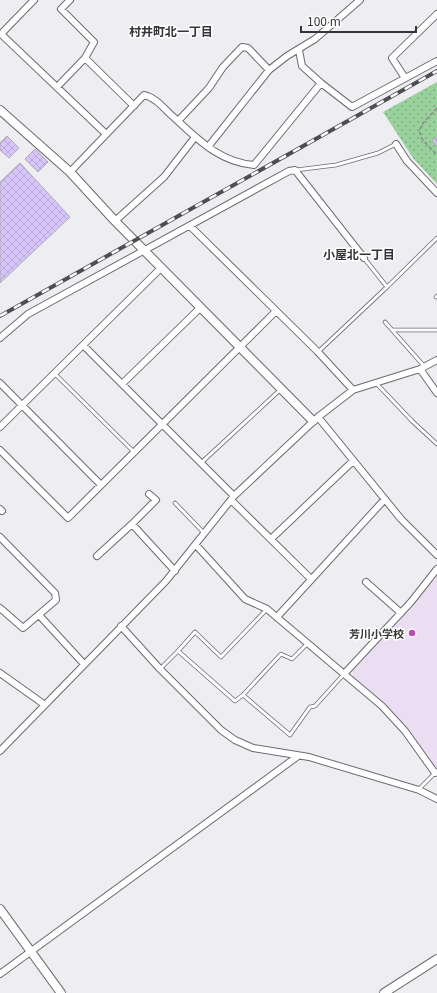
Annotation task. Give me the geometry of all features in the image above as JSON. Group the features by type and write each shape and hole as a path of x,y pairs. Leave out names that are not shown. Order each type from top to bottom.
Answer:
{"street":[{"path":"34,0 1,35 106,134"},
{"path":"57,87 85,58 94,42 61,9 70,0"},
{"path":"208,147 270,70 287,56 315,39 360,0"},
{"path":"405,78 392,58 437,14"},
{"path":"178,121 209,88 223,67 242,47 248,48 270,70"},
{"path":"299,50 302,66 352,107 437,60"},
{"path":"85,58 134,106"},
{"path":"70,172 144,95 149,96 208,147 226,159 239,164 254,164 321,83"},
{"path":"0,110 70,172 161,268 315,419 354,461 401,519 437,555"},
{"path":"115,221 164,177 195,136"},
{"path":"396,144 407,162 437,193"},
{"path":"0,338 28,314 289,171 295,170 364,258"},
{"path":"190,226 318,352 353,390"},
{"path":"0,427 161,268"},
{"path":"122,384 201,307"},
{"path":"0,450 68,518 276,310"},
{"path":"83,345 201,463 271,539 311,579"},
{"path":"0,752 175,571 233,498 315,419 353,390 422,368 437,360"},
{"path":"422,368 437,393"},
{"path":"0,383 101,485"},
{"path":"271,539 354,461"},
{"path":"97,556 156,500 149,494"},
{"path":"277,617 385,499"},
{"path":"132,524 175,571"},
{"path":"0,536 55,593 56,600 23,628 0,608"},
{"path":"196,545 244,599 267,609 382,706 405,731 436,773"},
{"path":"344,674 401,613 437,569"},
{"path":"366,582 401,613"},
{"path":"39,615 84,664"},
{"path":"121,626 160,669 221,730 235,740 253,748 309,757 418,790 437,799"},
{"path":"0,673 45,705"},
{"path":"0,974 298,756"},
{"path":"0,909 61,993"},
{"path":"384,993 437,959"}],"lane":[{"path":"295,170 336,165 378,153 396,144"},
{"path":"318,352 437,238"},
{"path":"364,258 387,287"},
{"path":"384,322 422,368"},
{"path":"392,330 437,330"},
{"path":"55,374 134,452"},
{"path":"376,382 412,421 437,444"},
{"path":"201,463 282,388"},
{"path":"175,503 205,534"},
{"path":"160,669 195,632 221,657 267,609"},
{"path":"178,651 235,701 243,695 280,654 292,659 307,644"},
{"path":"243,695 290,735 310,707 315,706 344,674"},
{"path":"418,790 436,773"}],"path":[{"path":"437,108 423,123 419,131 422,140 437,155"}],"shaded area":[{"name":"芳川小学校","path":"437,577 437,767 434,767 407,729 353,676 352,672"}],"green space":[{"path":"437,82 437,184 413,158 383,112"}],"building":[{"path":"7,136 19,148 9,158 0,150 0,143"},
{"path":"437,136 437,147 432,141"},
{"path":"35,149 48,162 38,172 25,159"},
{"path":"20,163 70,217 0,283 0,182"}],"railway":[{"path":"0,316 437,71"}],"place":[{"name":"芳川小学校","path":"412,633"}],"district":[{"name":"村井町北一丁目","path":"171,30"},
{"name":"小屋北一丁目","path":"359,253"}]}
